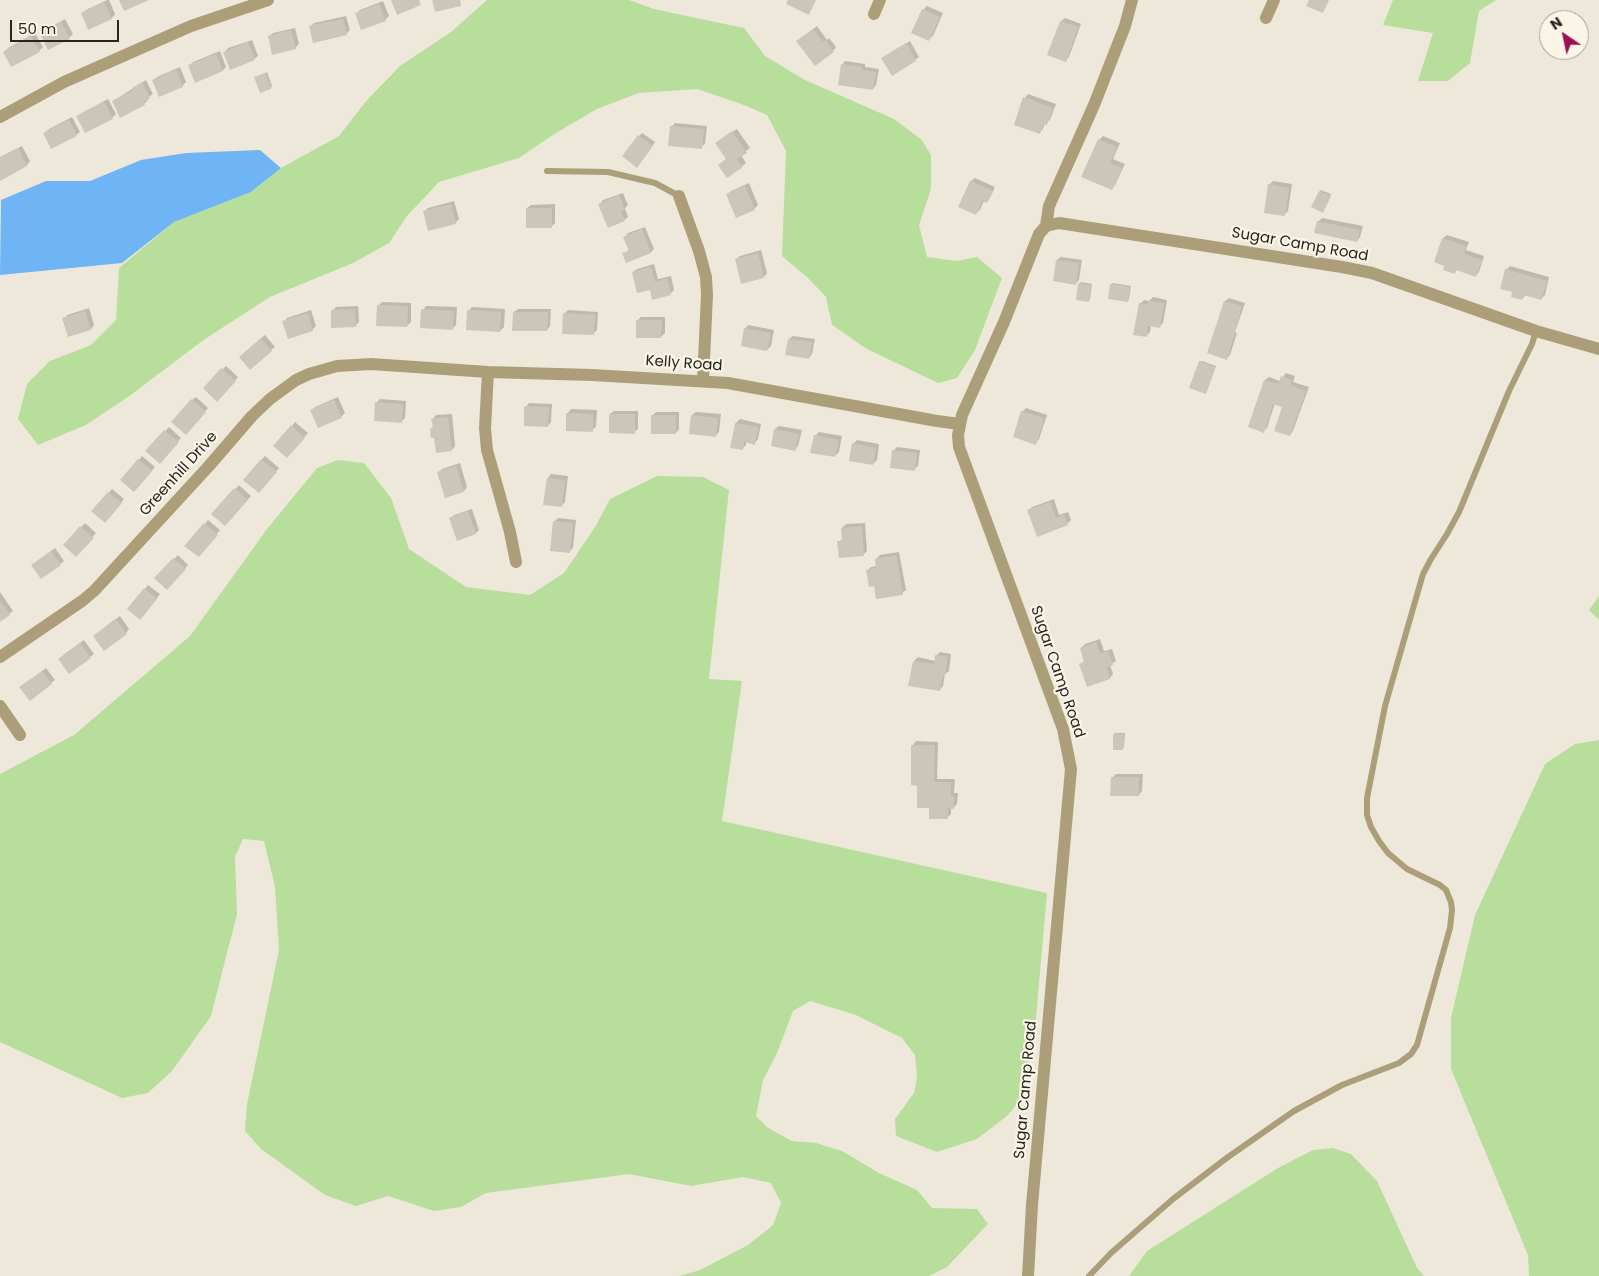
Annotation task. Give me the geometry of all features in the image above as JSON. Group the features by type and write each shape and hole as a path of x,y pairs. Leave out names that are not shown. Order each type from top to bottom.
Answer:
{"street":[{"path":"0,117 64,82 191,26 268,0"},
{"path":"874,14 880,0"},
{"name":"Sugar Camp Road","path":"1028,1276 1032,1205 1072,769 1063,728 959,447 958,434 962,415 1004,322 1039,234 1046,226 1049,206 1094,105 1125,26 1132,0"},
{"path":"1266,18 1274,0"},
{"path":"679,196 699,251 706,277 707,295 703,381"},
{"name":"Sugar Camp Road","path":"1046,226 1059,223 1342,266 1372,274 1536,331 1599,349"},
{"name":"Greenhill Drive","path":"0,657 94,591 270,399 296,380 337,366 371,364 402,366"},
{"name":"Kelly Road","path":"402,366 488,372 592,375 728,383 960,424"},
{"path":"488,372 485,428 487,450 510,532 516,562"},
{"path":"0,706 20,735"}],"lane":[{"path":"547,171 608,172 655,183 679,196"},
{"path":"1090,1276 1111,1253 1173,1199 1228,1157 1294,1111 1342,1084 1399,1062 1411,1054 1417,1045 1450,928 1451,902 1446,890 1440,885 1407,869 1378,842 1369,821 1368,798 1385,706 1424,574 1459,512 1536,331"}],"green space":[{"path":"487,0 629,0 654,9 744,28 765,56 805,80 894,119 922,140 931,155 931,189 919,225 927,257 957,261 977,257 1002,278 975,350 957,378 938,383 867,349 832,325 826,297 808,278 782,256 786,151 767,115 697,89 639,93 597,109 519,158 439,182 407,216 389,243 353,263 270,297 205,339 128,397 86,425 38,445 18,419 27,384 50,361 91,345 116,320 119,268 174,222 251,192 281,168 339,136 367,100 400,66 451,32"},
{"path":"1393,0 1496,0 1479,11 1470,63 1448,81 1418,81 1433,33 1383,25"},
{"path":"338,460 364,463 391,498 409,549 466,587 530,595 564,573 595,527 610,499 657,476 703,477 729,490 709,679 742,681 722,821 1047,893 1035,1029 1023,1097 1007,1116 977,1139 937,1152 896,1136 895,1119 914,1093 917,1077 915,1055 902,1038 856,1015 810,1001 793,1011 777,1053 763,1080 756,1116 768,1128 792,1141 816,1143 842,1151 879,1173 917,1190 932,1208 977,1209 988,1224 947,1267 929,1276 679,1276 700,1270 748,1245 773,1225 781,1203 771,1183 743,1177 691,1186 629,1174 486,1193 461,1207 434,1211 388,1196 356,1206 325,1195 261,1149 245,1131 247,1104 279,950 275,887 264,841 243,839 235,857 237,914 211,1016 172,1071 148,1093 122,1098 0,1042 0,774 74,735 190,636 267,529 317,468"},
{"path":"1599,596 1599,620 1589,610"},
{"path":"1599,740 1599,1276 1529,1276 1528,1255 1451,1069 1451,1018 1475,915 1545,764 1575,744"},
{"path":"1333,1148 1351,1154 1377,1181 1417,1268 1424,1276 1129,1276 1147,1251 1278,1168 1313,1150"}],"water":[{"path":"260,150 281,168 251,192 174,222 122,263 0,275 1,200 46,181 90,181 141,160 186,153"}],"building":[{"path":"119,0 149,0 124,11"},
{"path":"391,0 419,0 421,5 397,15"},
{"path":"432,0 460,0 461,6 435,12"},
{"path":"788,0 816,0 809,15 786,4"},
{"path":"1309,0 1329,0 1323,13 1306,6"},
{"path":"104,2 112,19 88,30 81,13"},
{"path":"379,4 386,21 361,30 355,13"},
{"path":"922,9 940,17 929,41 911,33"},
{"path":"343,19 347,35 313,43 309,26"},
{"path":"1060,21 1078,27 1066,62 1047,55"},
{"path":"61,22 70,39 48,50 40,34"},
{"path":"813,29 834,52 815,66 796,41"},
{"path":"291,30 296,49 272,55 268,36"},
{"path":"31,36 40,52 11,67 3,52"},
{"path":"248,42 255,60 230,70 223,52"},
{"path":"906,43 916,61 892,76 881,58"},
{"path":"216,54 223,71 195,83 188,65"},
{"path":"841,64 862,67 862,70 876,72 873,90 838,85"},
{"path":"176,70 183,87 159,97 152,80"},
{"path":"266,73 271,89 260,93 254,77"},
{"path":"142,82 150,98 143,102 145,105 120,118 112,101 133,90 132,88"},
{"path":"1023,97 1053,108 1047,125 1043,124 1040,134 1014,125"},
{"path":"104,102 113,119 85,133 76,116"},
{"path":"69,120 77,136 51,149 43,133"},
{"path":"670,126 704,129 702,149 668,146"},
{"path":"732,131 747,153 737,159 743,167 727,178 718,165 726,159 715,143"},
{"path":"638,135 653,146 637,168 622,156"},
{"path":"1098,139 1117,147 1110,163 1122,168 1112,190 1081,177"},
{"path":"18,148 27,166 0,181 0,158"},
{"path":"970,181 993,191 987,203 982,201 976,215 958,207"},
{"path":"1268,184 1289,188 1285,216 1264,213"},
{"path":"745,186 755,210 736,218 726,194"},
{"path":"1319,191 1331,196 1323,213 1311,207"},
{"path":"619,195 625,210 621,211 625,221 608,228 598,204"},
{"path":"451,204 456,224 428,231 423,211"},
{"path":"526,208 552,208 552,228 526,228"},
{"path":"1317,221 1360,230 1357,242 1314,233"},
{"path":"642,229 651,253 626,263 622,253 629,251 623,237"},
{"path":"1442,238 1466,246 1464,254 1482,260 1476,277 1456,270 1455,274 1443,270 1444,266 1434,262"},
{"path":"758,253 764,278 741,284 735,259"},
{"path":"1056,260 1079,263 1076,285 1053,281"},
{"path":"651,267 655,282 667,278 671,295 652,300 650,290 637,293 632,272"},
{"path":"1505,269 1547,281 1541,300 1524,295 1522,300 1511,297 1512,292 1500,289"},
{"path":"1078,283 1091,285 1089,302 1076,300"},
{"path":"1110,284 1130,287 1128,302 1108,299"},
{"path":"1148,301 1164,303 1160,328 1148,326 1147,337 1133,335 1139,303 1147,305"},
{"path":"1224,301 1242,306 1227,360 1207,353"},
{"path":"377,305 408,306 407,327 376,326"},
{"path":"355,309 356,327 331,328 331,310"},
{"path":"421,309 454,311 453,330 420,328"},
{"path":"467,310 501,312 500,332 466,330"},
{"path":"85,311 91,330 68,337 62,318"},
{"path":"513,312 548,312 547,331 512,331"},
{"path":"308,313 313,331 288,339 282,321"},
{"path":"563,313 595,315 594,335 562,334"},
{"path":"636,320 662,320 661,338 636,338"},
{"path":"744,328 771,333 767,351 741,346"},
{"path":"261,338 272,351 250,370 239,357"},
{"path":"788,339 812,342 809,359 785,355"},
{"path":"1199,361 1215,367 1206,394 1189,388"},
{"path":"221,368 236,381 217,402 203,388"},
{"path":"1281,376 1292,380 1290,385 1306,391 1290,436 1274,431 1282,407 1273,404 1264,433 1248,427 1264,380 1278,384"},
{"path":"191,399 206,412 186,435 171,422"},
{"path":"334,400 342,418 318,428 310,410"},
{"path":"375,402 403,404 402,423 374,421"},
{"path":"524,406 549,407 548,427 524,426"},
{"path":"1021,411 1044,418 1036,445 1013,437"},
{"path":"566,413 593,414 593,432 566,431"},
{"path":"609,414 635,414 635,434 609,433"},
{"path":"651,415 676,415 676,434 651,434"},
{"path":"691,415 718,418 716,437 689,434"},
{"path":"448,417 452,451 436,453 434,438 431,438 430,429 433,428 431,419"},
{"path":"735,423 758,427 755,445 744,442 743,450 730,448"},
{"path":"291,425 305,438 287,458 273,446"},
{"path":"774,429 799,434 795,451 771,446"},
{"path":"164,430 179,442 160,464 145,451"},
{"path":"814,435 839,440 835,457 810,453"},
{"path":"852,443 876,448 873,465 849,461"},
{"path":"892,450 917,453 915,471 890,468"},
{"path":"138,459 152,471 134,492 120,480"},
{"path":"261,459 277,472 259,493 243,480"},
{"path":"456,466 464,492 445,498 437,472"},
{"path":"547,478 565,480 562,507 543,505"},
{"path":"234,488 248,500 225,526 211,514"},
{"path":"108,492 122,503 105,523 91,511"},
{"path":"1050,502 1056,518 1064,515 1068,525 1037,537 1027,510"},
{"path":"468,511 476,534 457,541 449,518"},
{"path":"553,521 573,523 570,553 550,551"},
{"path":"204,523 218,535 199,557 184,546"},
{"path":"80,526 94,538 76,557 63,545"},
{"path":"862,526 864,556 839,558 837,541 842,541 841,528"},
{"path":"51,551 61,565 41,579 31,565"},
{"path":"896,555 903,595 876,599 874,586 869,587 866,570 876,568 875,559"},
{"path":"173,558 186,569 167,590 154,578"},
{"path":"144,588 157,599 140,620 127,609"},
{"path":"0,601 10,615 0,622"},
{"path":"115,619 127,634 104,651 93,636"},
{"path":"1096,642 1100,654 1108,651 1113,665 1107,667 1110,679 1087,687 1079,664 1084,662 1080,648"},
{"path":"80,643 91,658 69,674 58,659"},
{"path":"935,655 948,657 940,691 908,686 913,661 934,664"},
{"path":"42,671 52,684 30,701 19,687"},
{"path":"1113,734 1124,734 1123,750 1113,750"},
{"path":"911,745 935,745 934,782 951,782 951,796 954,796 954,809 948,808 948,819 929,819 929,808 917,808 917,786 911,785"},
{"path":"1111,777 1139,777 1139,796 1110,796"}]}
